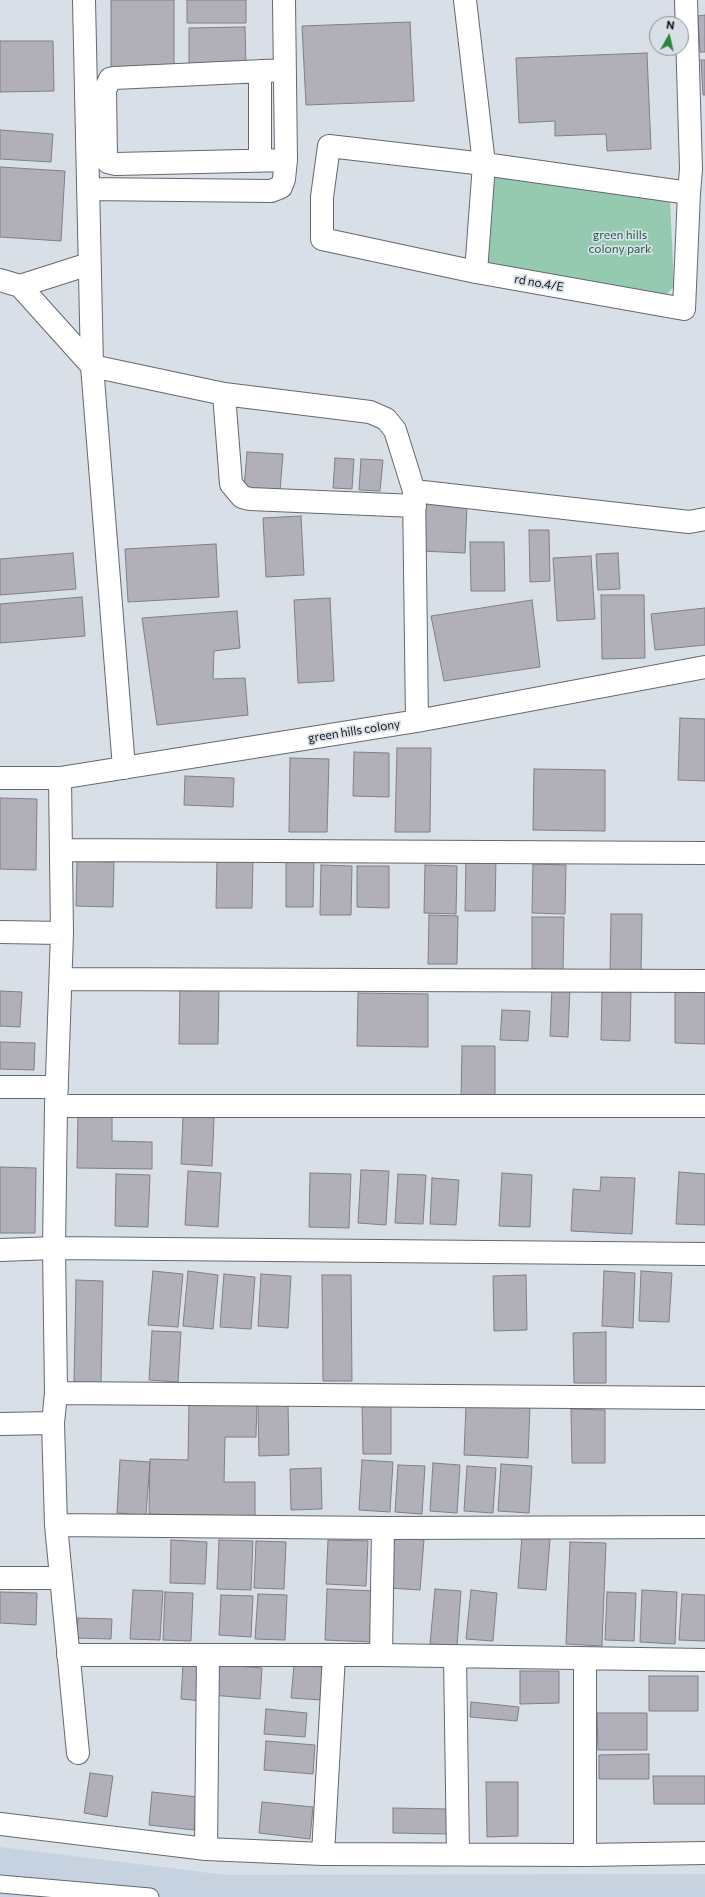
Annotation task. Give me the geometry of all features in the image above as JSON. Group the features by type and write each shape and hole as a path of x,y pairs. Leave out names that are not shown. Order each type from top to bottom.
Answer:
{"street":[{"path":"84,0 92,366 124,768"},
{"path":"88,189 271,191 281,187 284,179 286,160 284,0"},
{"path":"465,0 484,164 476,272"},
{"path":"484,164 689,193 691,169 686,0"},
{"path":"285,70 114,78 110,79 105,90 106,158 108,162 116,164 286,160"},
{"path":"260,71 260,161"},
{"path":"259,117 286,117"},
{"name":"rd no.4/E","path":"484,164 328,146 322,197 322,239 476,272 684,309 689,193"},
{"path":"10,283 89,264"},
{"path":"10,283 92,366 224,394 370,412 386,419 395,430 414,498 418,721"},
{"path":"224,394 231,484 242,497 250,500 414,498 689,522 705,519"},
{"name":"green hills colony","path":"0,778 60,778 124,768 418,721 705,667"},
{"path":"60,778 62,933 56,1097 54,1248 56,1393 53,1423 56,1525 60,1578 78,1753"},
{"path":"61,850 705,853"},
{"path":"0,932 62,933"},
{"path":"61,979 705,981"},
{"path":"0,1088 56,1097 705,1106"},
{"path":"0,1250 54,1248 705,1254"},
{"path":"56,1393 705,1398"},
{"path":"0,1424 53,1423"},
{"path":"56,1525 383,1528 705,1527"},
{"path":"380,1655 383,1528"},
{"path":"0,1578 60,1578"},
{"path":"68,1655 380,1655 705,1660"},
{"path":"323,1854 334,1655"},
{"path":"206,1849 208,1656"},
{"path":"455,1657 458,1854"},
{"path":"585,1659 585,1855"},
{"path":"0,1824 206,1849 323,1854 585,1855 705,1853"}],"lane":[{"path":"0,1884 150,1897"}],"shaded area":[{"path":"0,1847 226,1875 705,1874 705,1897 0,1897"}],"green space":[{"name":"green hills colony park","path":"494,177 670,200 674,286 664,298 487,267"}],"building":[{"path":"111,0 174,0 174,70 111,70"},
{"path":"187,0 246,0 246,23 187,23"},
{"path":"705,15 705,52 700,52 698,16"},
{"path":"410,22 414,101 306,105 302,26"},
{"path":"245,27 246,66 189,66 189,28"},
{"path":"0,41 53,41 54,91 0,92"},
{"path":"647,53 651,149 607,151 606,134 555,136 555,121 519,123 516,58"},
{"path":"701,60 705,60 705,95 703,95"},
{"path":"0,130 53,134 51,162 0,159"},
{"path":"0,167 65,171 61,241 0,237"},
{"path":"247,452 283,454 280,491 244,489"},
{"path":"335,458 354,459 352,489 333,488"},
{"path":"361,459 383,460 380,491 359,490"},
{"path":"423,503 467,505 465,553 420,551"},
{"path":"301,516 304,575 266,577 263,518"},
{"path":"529,530 549,530 550,581 530,582"},
{"path":"470,542 504,542 505,591 471,591"},
{"path":"216,544 219,597 128,602 125,549"},
{"path":"73,553 76,589 0,595 0,559"},
{"path":"618,553 620,589 598,590 596,554"},
{"path":"591,556 595,619 557,621 553,558"},
{"path":"601,595 644,595 645,658 602,659"},
{"path":"82,597 85,636 0,643 0,604"},
{"path":"330,598 334,681 298,683 294,600"},
{"path":"532,600 540,667 444,681 431,616"},
{"path":"705,608 705,645 655,650 651,614"},
{"path":"237,611 240,648 214,651 213,679 245,678 248,715 157,725 142,618"},
{"path":"680,718 705,719 705,781 678,780"},
{"path":"397,748 431,748 430,832 395,832"},
{"path":"354,752 389,753 389,797 353,796"},
{"path":"290,758 329,759 327,832 289,832"},
{"path":"534,769 605,770 605,831 533,830"},
{"path":"185,776 234,778 233,807 184,805"},
{"path":"0,798 37,799 36,870 0,869"},
{"path":"466,858 496,858 495,911 465,911"},
{"path":"217,859 253,860 252,908 216,908"},
{"path":"286,859 314,860 313,907 286,907"},
{"path":"77,861 114,862 113,907 76,906"},
{"path":"533,864 566,865 565,914 532,913"},
{"path":"321,865 352,866 351,915 320,915"},
{"path":"425,865 457,866 456,914 424,913"},
{"path":"357,866 389,866 389,908 357,907"},
{"path":"611,914 642,914 641,975 610,974"},
{"path":"429,915 458,916 457,964 428,964"},
{"path":"532,917 564,917 563,970 532,969"},
{"path":"180,987 219,988 218,1044 179,1044"},
{"path":"552,987 570,987 568,1037 550,1036"},
{"path":"602,990 631,990 630,1041 601,1040"},
{"path":"675,990 705,990 705,1044 675,1043"},
{"path":"0,991 22,992 20,1027 0,1026"},
{"path":"358,993 428,994 428,1047 357,1046"},
{"path":"502,1010 530,1011 528,1041 500,1040"},
{"path":"0,1042 35,1043 34,1070 0,1069"},
{"path":"462,1046 495,1046 495,1100 461,1100"},
{"path":"78,1115 112,1116 112,1141 152,1142 152,1169 77,1168"},
{"path":"183,1116 214,1118 212,1166 181,1164"},
{"path":"0,1167 36,1168 35,1233 0,1233"},
{"path":"361,1170 389,1171 386,1225 358,1223"},
{"path":"188,1171 221,1173 218,1227 185,1225"},
{"path":"679,1172 705,1174 705,1225 676,1224"},
{"path":"310,1173 351,1174 349,1228 309,1227"},
{"path":"502,1173 532,1175 530,1227 499,1226"},
{"path":"116,1174 150,1175 148,1227 115,1226"},
{"path":"398,1174 426,1175 423,1224 395,1223"},
{"path":"601,1177 635,1178 632,1234 571,1231 573,1189 600,1191"},
{"path":"432,1178 459,1180 456,1225 430,1224"},
{"path":"153,1271 183,1274 178,1327 148,1325"},
{"path":"188,1271 218,1275 213,1329 183,1326"},
{"path":"604,1271 635,1273 633,1328 602,1326"},
{"path":"641,1271 672,1273 669,1322 639,1321"},
{"path":"224,1274 255,1277 251,1329 220,1327"},
{"path":"261,1274 291,1276 288,1328 258,1326"},
{"path":"322,1275 351,1275 352,1381 323,1381"},
{"path":"526,1275 527,1330 494,1331 493,1276"},
{"path":"76,1280 103,1281 101,1383 74,1382"},
{"path":"152,1331 181,1332 178,1382 149,1380"},
{"path":"606,1332 606,1383 574,1383 573,1333"},
{"path":"362,1402 391,1402 391,1454 363,1454"},
{"path":"189,1404 257,1405 256,1437 225,1437 224,1482 255,1482 255,1516 149,1514 150,1459 188,1460"},
{"path":"258,1404 288,1404 289,1455 259,1456"},
{"path":"466,1405 530,1407 528,1458 464,1455"},
{"path":"571,1409 605,1410 605,1463 572,1463"},
{"path":"120,1460 150,1462 146,1515 117,1513"},
{"path":"362,1460 393,1462 390,1512 359,1510"},
{"path":"433,1463 460,1465 457,1513 430,1511"},
{"path":"501,1464 532,1466 529,1513 498,1511"},
{"path":"398,1465 425,1466 422,1514 395,1512"},
{"path":"467,1466 496,1468 493,1513 464,1511"},
{"path":"321,1468 322,1509 291,1510 290,1469"},
{"path":"522,1536 550,1539 546,1590 518,1588"},
{"path":"393,1537 424,1540 420,1590 389,1588"},
{"path":"171,1540 207,1542 205,1584 170,1583"},
{"path":"219,1540 253,1541 251,1590 217,1589"},
{"path":"328,1540 368,1541 366,1586 326,1584"},
{"path":"256,1541 286,1542 284,1589 254,1588"},
{"path":"570,1542 606,1543 602,1646 566,1644"},
{"path":"327,1589 375,1591 373,1642 325,1640"},
{"path":"435,1589 461,1591 457,1646 430,1644"},
{"path":"133,1590 163,1591 160,1640 130,1639"},
{"path":"471,1590 497,1593 493,1641 466,1639"},
{"path":"642,1590 677,1592 675,1644 640,1642"},
{"path":"0,1592 37,1593 36,1625 0,1623"},
{"path":"165,1592 193,1593 191,1641 163,1640"},
{"path":"607,1592 636,1593 634,1641 605,1640"},
{"path":"258,1594 287,1595 285,1640 255,1639"},
{"path":"682,1594 705,1595 705,1641 679,1640"},
{"path":"221,1595 253,1596 251,1637 219,1635"},
{"path":"78,1618 112,1619 111,1639 77,1638"},
{"path":"183,1664 204,1665 202,1701 181,1699"},
{"path":"213,1664 262,1668 260,1699 211,1695"},
{"path":"294,1665 323,1667 321,1700 291,1698"},
{"path":"520,1671 559,1671 559,1703 520,1704"},
{"path":"649,1676 698,1676 698,1711 649,1711"},
{"path":"471,1702 519,1707 517,1721 470,1717"},
{"path":"266,1709 307,1713 305,1737 264,1734"},
{"path":"597,1713 647,1713 647,1750 598,1750"},
{"path":"266,1741 315,1745 313,1774 264,1770"},
{"path":"649,1754 649,1779 599,1779 599,1755"},
{"path":"90,1773 113,1776 107,1817 84,1813"},
{"path":"653,1776 705,1776 705,1804 654,1804"},
{"path":"486,1782 518,1782 518,1836 487,1837"},
{"path":"152,1792 198,1797 194,1830 149,1825"},
{"path":"262,1802 313,1807 310,1839 259,1833"},
{"path":"393,1808 447,1809 447,1834 393,1833"}]}
